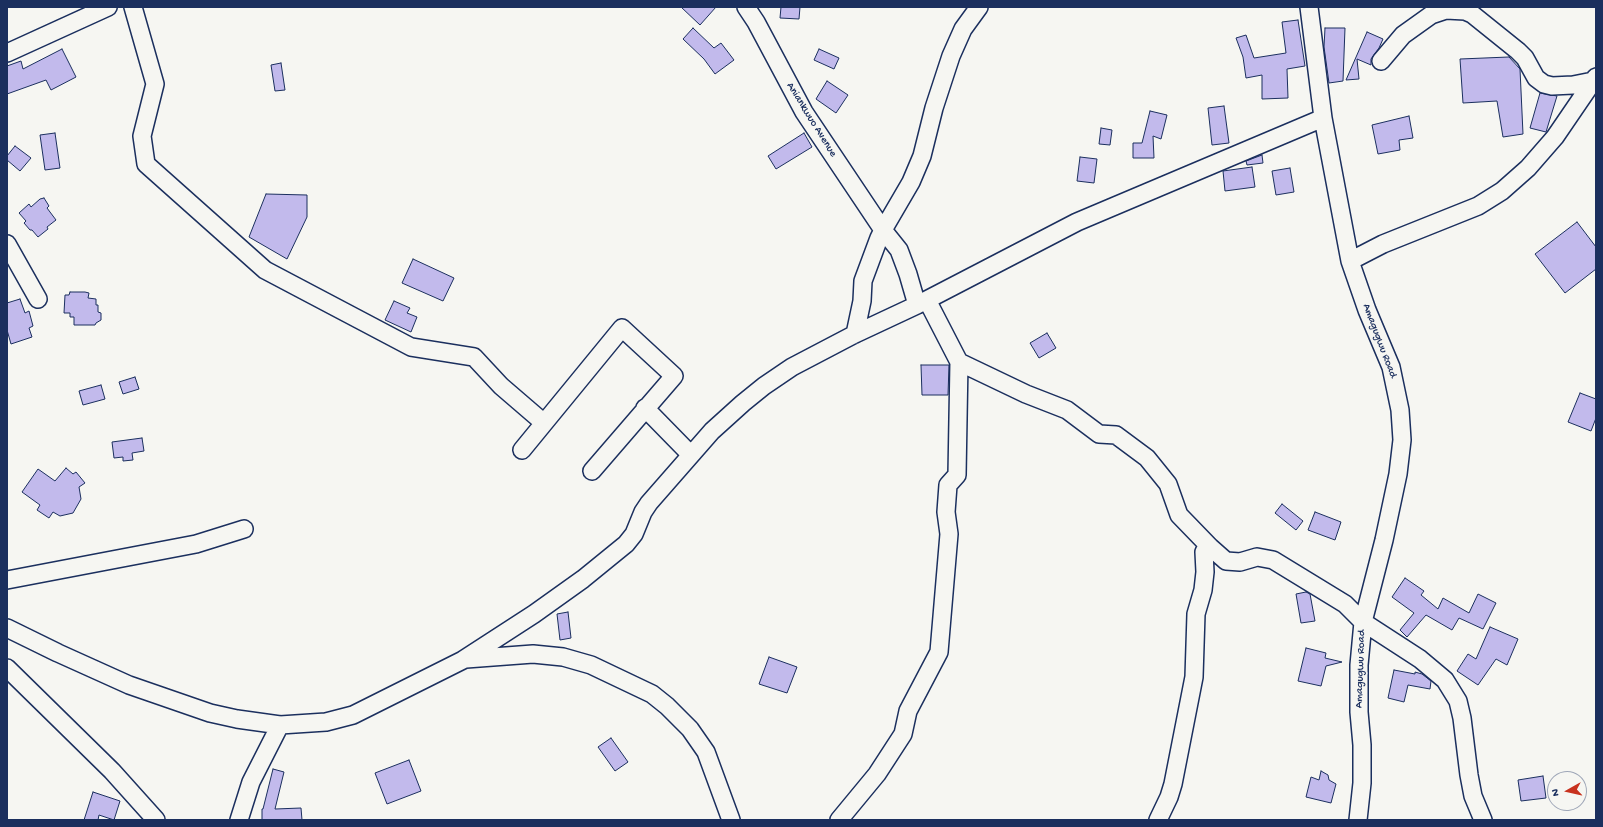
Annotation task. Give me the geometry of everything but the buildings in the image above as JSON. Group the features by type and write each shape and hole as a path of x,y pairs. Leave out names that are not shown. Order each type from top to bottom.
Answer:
{"street":[{"path":"7,53 108,7"},
{"path":"133,7 155,84 142,136 146,164 265,270 411,347 474,357 500,386 544,423"},
{"name":"Aniankwuo Avenue","path":"746,7 756,22 804,112 883,230 899,250 908,274 922,302 959,362"},
{"path":"855,334 862,301 863,281 879,238 910,182 922,156 932,114 951,56 963,29 979,7"},
{"name":"Amagugwu Road","path":"1309,7 1323,118 1350,261 1367,310 1391,367 1400,410 1402,440 1398,474 1392,505 1363,622 1359,665 1362,783 1358,820"},
{"path":"1380,62 1403,35 1431,15 1446,10 1464,11 1472,14 1518,51 1525,58 1536,78 1544,84 1552,86 1573,85 1595,80"},
{"path":"1350,261 1383,244 1478,206 1502,191 1528,168 1555,137 1595,80"},
{"path":"7,628 115,679 187,706 238,719 280,725 326,722 353,715 463,660 534,614 583,579 626,544 634,534 643,512 649,503 712,431 764,386 792,367 1077,222 1323,118"},
{"path":"7,244 38,299"},
{"path":"522,450 622,328 674,376 592,471"},
{"path":"839,820 877,774 903,734 908,711 939,652 949,534 946,512 948,485 957,475 959,362 1026,394 1067,410 1099,434 1116,435 1147,458 1168,484 1178,515 1210,547 1226,560 1240,562 1257,557 1273,560 1345,604 1363,622 1420,659 1445,680 1458,701 1462,718 1473,796 1483,820"},
{"path":"645,408 691,456"},
{"path":"7,580 196,544 244,529"},
{"path":"1158,820 1169,797 1194,677 1194,630 1196,614 1203,590 1205,572 1204,552 1206,548 1210,547"},
{"path":"463,660 533,654 563,657 591,665 652,694 668,706 690,728 706,752 731,820"},
{"path":"7,668 112,772 156,820"},
{"path":"239,820 251,782 280,725"}]}
